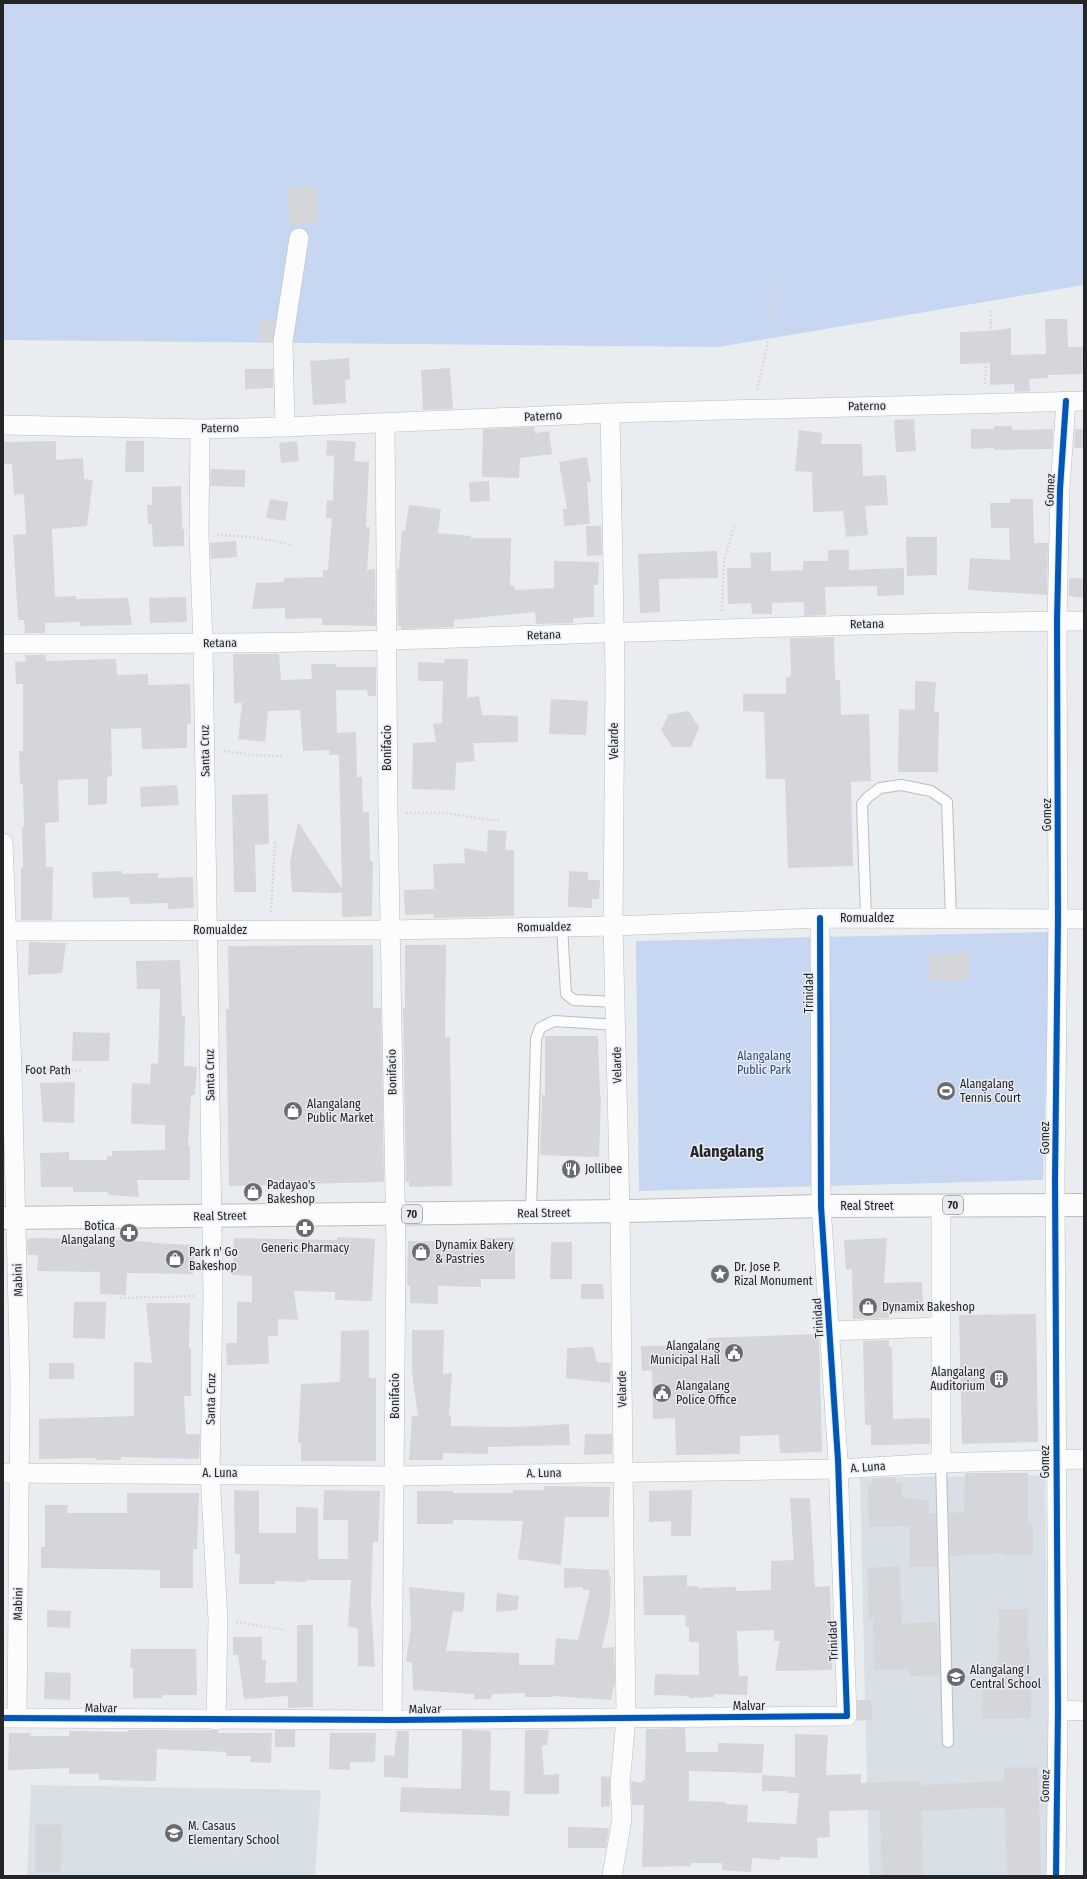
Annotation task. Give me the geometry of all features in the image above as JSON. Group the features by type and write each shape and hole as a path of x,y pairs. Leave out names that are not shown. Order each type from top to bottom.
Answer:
{"highway":[{"name":"Real Street","path":"9,1218 394,1215 821,1206 1084,1204"}],"street":[{"path":"285,427 283,342 299,238"},
{"name":"Paterno","path":"3,425 200,429 385,424 610,413 753,408 1075,401"},
{"name":"Gomez","path":"1056,1876 1058,1710 1055,1205 1058,919 1056,621 1060,490 1075,401"},
{"name":"Velarde","path":"610,413 613,632 615,673 613,926 620,1211 626,1718 620,1784 622,1819 612,1876"},
{"name":"Bonifacio","path":"385,424 389,930 394,1215 395,1476 392,1720"},
{"name":"Santa Cruz","path":"200,429 199,534 204,644 213,1295 210,1473 218,1620 216,1720"},
{"name":"Retana","path":"3,644 204,644 387,640 862,624 985,624 1084,621"},
{"name":"Mabini","path":"3,843 5,931 12,1070 9,1218 20,1379 11,1474 10,1718"},
{"name":"Romualdez","path":"5,931 389,930 613,926 820,918 1084,919"},
{"name":"Trinidad","path":"820,918 821,1206 838,1469 846,1716"},
{"path":"941,1206 941,1463"},
{"path":"829,1331 940,1327"},
{"name":"A. Luna","path":"11,1474 210,1473 395,1476 838,1469 941,1463 1056,1461 1084,1459"},
{"path":"1058,1710 1084,1711"},
{"name":"Malvar","path":"10,1718 392,1720 846,1716"}],"lane":[{"path":"866,918 862,804 868,797 880,788 901,785 931,791 947,802 951,918"},
{"path":"562,926 566,994 574,1000 615,1002"},
{"path":"531,1213 536,1039 540,1028 554,1021 616,1025"},
{"path":"941,1463 948,1742"}],"path":[{"path":"753,408 767,345 774,283"},
{"path":"984,403 986,357 991,327 990,309"},
{"path":"721,629 724,561 735,524"},
{"path":"199,534 253,537 293,545"},
{"path":"205,749 252,755 284,756"},
{"path":"388,813 444,813 499,821"},
{"path":"269,930 274,880 275,842"},
{"path":"120,1298 213,1295"},
{"path":"218,1620 257,1624 285,1630"}],"shaded area":[{"name":"Alangalang I Central School","path":"1045,1475 1050,1876 869,1876 860,1478"},
{"name":"M. Casaus Elementary School","path":"31,1785 321,1790 315,1876 27,1876"}],"green space":[{"path":"3,3 1084,3 1084,285 719,347 3,340"},
{"name":"Alangalang Public Park","path":"1050,932 1043,1180 639,1191 636,941"}],"building":[{"path":"316,186 318,223 289,225 287,188"},
{"path":"275,319 272,341 260,342 260,320"},
{"path":"1045,319 1067,319 1068,347 1084,347 1084,374 1048,375 1048,378 1029,379 1030,391 1015,392 1014,384 990,385 990,363 960,364 960,332 990,331 1011,328 1011,355 1046,354"},
{"path":"349,358 350,379 345,380 346,403 313,405 310,361"},
{"path":"450,368 453,409 423,410 421,370"},
{"path":"245,369 273,369 273,388 245,389"},
{"path":"914,419 916,451 896,452 894,420"},
{"path":"994,426 1012,426 1012,430 1053,429 1052,449 971,449 971,429 994,429"},
{"path":"534,427 535,433 549,431 552,454 520,458 519,478 482,477 483,429"},
{"path":"1075,429 1084,429 1084,448 1074,448"},
{"path":"799,430 822,433 821,444 862,444 863,476 886,475 888,505 865,506 868,535 846,537 843,511 813,512 812,472 795,471"},
{"path":"327,440 356,442 354,461 369,462 366,527 370,527 367,570 375,569 376,626 322,625 322,618 285,619 285,608 252,609 256,583 284,582 284,578 323,577 323,570 328,570 332,518 326,518 327,500 333,501 334,456 326,455"},
{"path":"56,441 56,460 83,458 84,479 93,480 87,526 52,529 55,597 76,596 76,599 128,598 132,625 80,626 80,622 45,623 45,633 25,633 24,620 18,620 13,535 26,534 24,494 14,495 12,464 4,464 4,442"},
{"path":"126,441 144,441 144,472 125,472"},
{"path":"297,441 299,461 281,463 279,443"},
{"path":"587,457 591,482 587,482 590,524 564,526 563,509 567,509 559,462"},
{"path":"211,469 245,470 245,487 210,486"},
{"path":"489,481 490,501 470,502 469,482"},
{"path":"181,486 184,546 153,547 152,524 148,524 147,505 152,505 152,487"},
{"path":"270,499 288,502 285,521 266,518"},
{"path":"1010,499 1033,499 1034,543 1048,543 1047,595 968,590 970,558 1010,560 1009,528 991,528 990,503 1010,503"},
{"path":"409,505 441,509 438,533 471,536 471,538 511,538 510,586 514,585 515,590 554,588 554,561 599,562 598,585 594,585 594,617 573,618 573,623 536,624 535,612 454,620 454,627 401,629 401,626 398,626 397,569 399,569 402,531 405,531"},
{"path":"586,526 601,526 602,555 587,556"},
{"path":"906,537 937,537 937,575 907,576"},
{"path":"236,541 237,557 211,559 210,543"},
{"path":"828,550 849,550 849,570 904,568 904,595 877,596 877,586 825,587 826,615 804,616 804,602 772,603 772,614 752,614 751,603 728,604 727,568 751,568 750,553 771,552 771,571 803,570 803,561 828,561"},
{"path":"717,551 718,578 659,579 660,612 640,613 638,554"},
{"path":"1069,578 1084,578 1084,598 1069,596"},
{"path":"186,597 187,622 150,623 149,598"},
{"path":"834,637 835,679 840,681 841,715 869,714 871,781 851,782 853,866 788,868 785,779 766,779 764,712 743,711 743,694 786,694 786,678 791,676 790,638"},
{"path":"233,654 279,654 281,680 312,679 311,664 336,664 336,667 376,667 376,696 368,696 367,690 336,690 337,733 356,732 357,777 362,777 363,812 369,812 370,861 373,861 372,916 342,917 342,893 292,892 290,862 298,822 342,889 339,755 329,755 330,750 303,751 300,710 268,711 265,742 238,739 242,703 234,703"},
{"path":"25,655 46,655 46,661 116,659 117,675 148,674 148,685 190,684 191,724 187,724 187,748 142,749 141,728 111,729 112,776 107,777 107,804 88,805 88,779 58,780 59,822 45,823 46,867 53,867 52,920 21,920 21,867 23,867 22,827 24,827 23,784 20,784 19,751 23,751 23,684 16,684 15,662 26,661"},
{"path":"445,659 468,659 467,698 479,696 482,715 518,716 518,742 473,743 475,761 456,763 455,790 412,789 413,743 436,742 433,724 442,723 443,681 418,681 418,662 444,663"},
{"path":"915,681 936,682 934,711 939,712 938,772 898,772 899,709 915,710"},
{"path":"551,699 588,701 586,735 549,734"},
{"path":"689,711 699,728 691,747 672,747 661,730 669,714"},
{"path":"177,785 179,805 141,807 140,787"},
{"path":"268,794 269,844 255,845 256,892 234,892 232,795"},
{"path":"488,830 507,831 505,850 514,850 514,916 434,918 434,914 405,915 404,890 434,889 433,864 465,863 464,848 487,852"},
{"path":"122,871 122,874 158,873 158,878 193,877 194,908 168,909 168,903 130,904 129,897 93,898 92,872"},
{"path":"569,871 588,872 588,880 600,880 599,899 592,899 592,908 568,907"},
{"path":"29,942 66,943 62,973 28,975"},
{"path":"373,945 373,1008 381,1008 384,1182 229,1186 226,1010 229,1009 228,946"},
{"path":"405,945 446,945 445,1037 450,1037 452,1186 409,1187 409,1182 406,1182 403,1008 405,1008"},
{"path":"969,953 969,980 929,981 929,954"},
{"path":"180,960 182,1016 185,1016 184,1066 197,1067 195,1095 191,1095 188,1146 190,1146 190,1180 137,1180 139,1197 109,1195 108,1192 73,1192 73,1187 41,1187 40,1153 69,1152 69,1160 107,1160 107,1156 112,1156 112,1151 165,1150 165,1125 131,1124 132,1083 150,1084 151,1063 158,1064 160,989 137,989 136,961"},
{"path":"73,1032 110,1033 109,1061 72,1061"},
{"path":"545,1036 598,1036 601,1097 599,1157 540,1155 542,1095 545,1095"},
{"path":"75,1082 74,1123 43,1122 40,1083"},
{"path":"337,1237 375,1239 372,1301 335,1300 335,1292 294,1291 298,1320 278,1319 278,1336 268,1336 269,1364 227,1365 226,1343 237,1343 237,1302 252,1302 252,1276 232,1275 234,1238 337,1240"},
{"path":"484,1238 515,1238 515,1279 481,1279 481,1287 438,1286 438,1304 410,1303 410,1286 407,1286 408,1241 484,1242"},
{"path":"887,1238 884,1283 922,1282 923,1312 889,1313 889,1318 853,1319 852,1269 846,1270 844,1240"},
{"path":"27,1239 122,1240 195,1245 193,1274 127,1273 126,1295 100,1294 100,1272 37,1271 38,1255 28,1255"},
{"path":"551,1242 572,1242 572,1279 550,1279"},
{"path":"581,1284 603,1284 604,1299 581,1299"},
{"path":"74,1302 106,1302 105,1339 73,1338"},
{"path":"146,1303 190,1303 189,1348 191,1348 191,1396 184,1396 186,1434 200,1434 199,1459 121,1457 121,1460 96,1460 96,1458 39,1459 39,1419 134,1416 134,1362 152,1363"},
{"name":"Alangalang Auditorium","path":"1036,1314 1038,1442 962,1444 959,1315"},
{"path":"369,1330 369,1378 376,1378 376,1461 301,1461 301,1443 298,1443 301,1384 340,1382 341,1331"},
{"path":"412,1330 444,1330 443,1374 452,1373 449,1416 451,1416 451,1426 514,1427 569,1424 570,1445 488,1447 488,1454 443,1453 443,1460 409,1460 412,1416 418,1416 412,1373"},
{"path":"819,1334 822,1452 780,1453 779,1435 740,1436 740,1454 676,1455 675,1418 653,1419 652,1370 642,1371 641,1346 707,1345 707,1338"},
{"path":"889,1340 889,1347 892,1347 893,1419 930,1418 930,1444 871,1445 871,1425 865,1425 863,1341"},
{"path":"593,1347 597,1362 611,1363 610,1383 566,1378 567,1348"},
{"path":"49,1363 74,1363 74,1379 49,1379"},
{"path":"585,1434 612,1434 612,1454 584,1455"},
{"path":"965,1473 1028,1473 1028,1524 1033,1524 1033,1555 1004,1555 1004,1553 950,1556 949,1513 964,1512"},
{"path":"895,1477 895,1483 902,1483 902,1497 929,1501 929,1513 936,1513 937,1567 910,1567 910,1526 869,1527 868,1484 872,1484 872,1478"},
{"path":"544,1486 610,1487 609,1517 565,1517 561,1565 518,1559 523,1521 453,1520 453,1524 417,1524 417,1491 453,1491 453,1493 513,1493 513,1490 544,1490"},
{"path":"234,1490 259,1491 259,1533 296,1533 296,1507 318,1508 318,1559 348,1559 348,1520 323,1520 324,1490 380,1491 378,1542 373,1542 372,1566 371,1605 375,1667 358,1666 358,1629 348,1626 351,1580 307,1580 307,1582 275,1581 275,1584 239,1584 240,1554 235,1554"},
{"path":"692,1490 691,1536 671,1536 671,1521 649,1522 649,1491"},
{"path":"127,1493 199,1493 197,1549 193,1549 193,1588 160,1588 160,1570 41,1568 41,1547 45,1547 45,1505 68,1505 67,1513 127,1513"},
{"path":"790,1498 810,1498 815,1587 830,1586 831,1627 833,1627 832,1670 775,1671 780,1641 774,1641 774,1630 737,1631 739,1676 748,1676 747,1695 714,1694 714,1697 689,1698 689,1696 654,1695 655,1674 699,1675 699,1642 689,1642 689,1627 686,1627 685,1615 644,1615 643,1576 687,1575 687,1586 698,1586 698,1588 736,1587 736,1591 771,1590 771,1561 794,1560"},
{"path":"900,1566 902,1624 938,1622 940,1675 910,1676 909,1669 874,1670 873,1618 869,1618 867,1568"},
{"path":"564,1568 609,1570 609,1577 611,1577 610,1612 602,1648 614,1647 615,1682 611,1700 552,1696 525,1697 525,1693 492,1694 491,1699 474,1699 474,1694 413,1690 412,1662 406,1662 411,1626 409,1587 465,1593 463,1612 453,1611 446,1651 519,1653 519,1665 554,1665 556,1638 578,1640 590,1590 583,1590 583,1587 564,1588"},
{"path":"497,1593 519,1596 517,1610 496,1612"},
{"path":"999,1609 1028,1609 1027,1646 1030,1646 1031,1718 983,1719 982,1682 998,1682"},
{"path":"47,1610 71,1611 70,1628 47,1627"},
{"path":"297,1625 313,1625 313,1707 288,1708 288,1696 244,1699 238,1655 233,1655 233,1637 262,1637 262,1660 266,1660 265,1683 297,1682"},
{"path":"131,1649 196,1649 197,1695 162,1695 162,1698 133,1698 133,1668 130,1668"},
{"path":"45,1672 71,1673 70,1700 44,1699"},
{"path":"857,1700 871,1700 872,1719 857,1721"},
{"path":"685,1728 686,1752 718,1752 718,1743 764,1744 762,1773 689,1771 689,1801 725,1802 725,1804 748,1805 747,1822 796,1824 799,1793 787,1793 787,1791 762,1791 762,1775 795,1777 795,1734 828,1735 826,1775 861,1774 861,1783 920,1781 920,1785 1004,1781 1004,1768 1038,1767 1041,1876 1007,1876 1005,1807 921,1811 923,1876 882,1876 880,1810 829,1811 830,1837 817,1838 818,1858 780,1857 780,1860 752,1858 751,1872 722,1870 722,1863 691,1863 691,1866 642,1867 644,1805 632,1805 631,1781 642,1783 642,1780 645,1781 646,1729"},
{"path":"128,1730 218,1730 218,1733 272,1733 271,1763 250,1762 251,1756 226,1756 226,1752 157,1749 156,1781 99,1780 99,1774 69,1774 69,1768 8,1770 9,1733 31,1733 30,1736 69,1736 69,1731 128,1732"},
{"path":"275,1730 295,1730 295,1747 275,1747"},
{"path":"462,1730 491,1731 490,1790 510,1791 509,1816 400,1812 401,1787 461,1789"},
{"path":"525,1730 549,1730 547,1745 542,1746 544,1775 559,1774 559,1794 524,1794"},
{"path":"397,1731 409,1731 408,1778 384,1777 384,1755 394,1756"},
{"path":"330,1733 376,1733 375,1762 350,1762 350,1770 329,1769"},
{"path":"601,1776 610,1777 610,1806 601,1807"},
{"path":"35,1824 62,1825 61,1872 35,1872"},
{"path":"568,1827 609,1828 606,1848 568,1848"}],"cycle path":[{"path":"1056,1876 1058,1710 1055,1180 1058,919 1057,621 1060,489 1066,401"},
{"path":"3,1718 392,1720 847,1716 838,1460 821,1206 820,918"}],"place":[{"name":"Alangalang Tennis Court","path":"946,1091"},
{"name":"Alangalang Public Market","path":"293,1111"},
{"name":"Jollibee","path":"571,1169"},
{"name":"Padayao's Bakeshop","path":"253,1192"},
{"name":"Generic Pharmacy","path":"305,1228"},
{"name":"Botica Alangalang","path":"129,1233"},
{"name":"Dynamix Bakery & Pastries","path":"421,1252"},
{"name":"Park n' Go Bakeshop","path":"175,1259"},
{"name":"Dr. Jose P. Rizal Monument","path":"720,1274"},
{"name":"Dynamix Bakeshop","path":"868,1307"},
{"name":"Alangalang Municipal Hall","path":"734,1353"},
{"name":"Alangalang Auditorium","path":"999,1379"},
{"name":"Alangalang Police Office","path":"662,1393"},
{"name":"Alangalang I Central School","path":"956,1677"},
{"name":"M. Casaus Elementary School","path":"174,1833"}],"district":[{"name":"Alangalang","path":"727,1151"}]}
